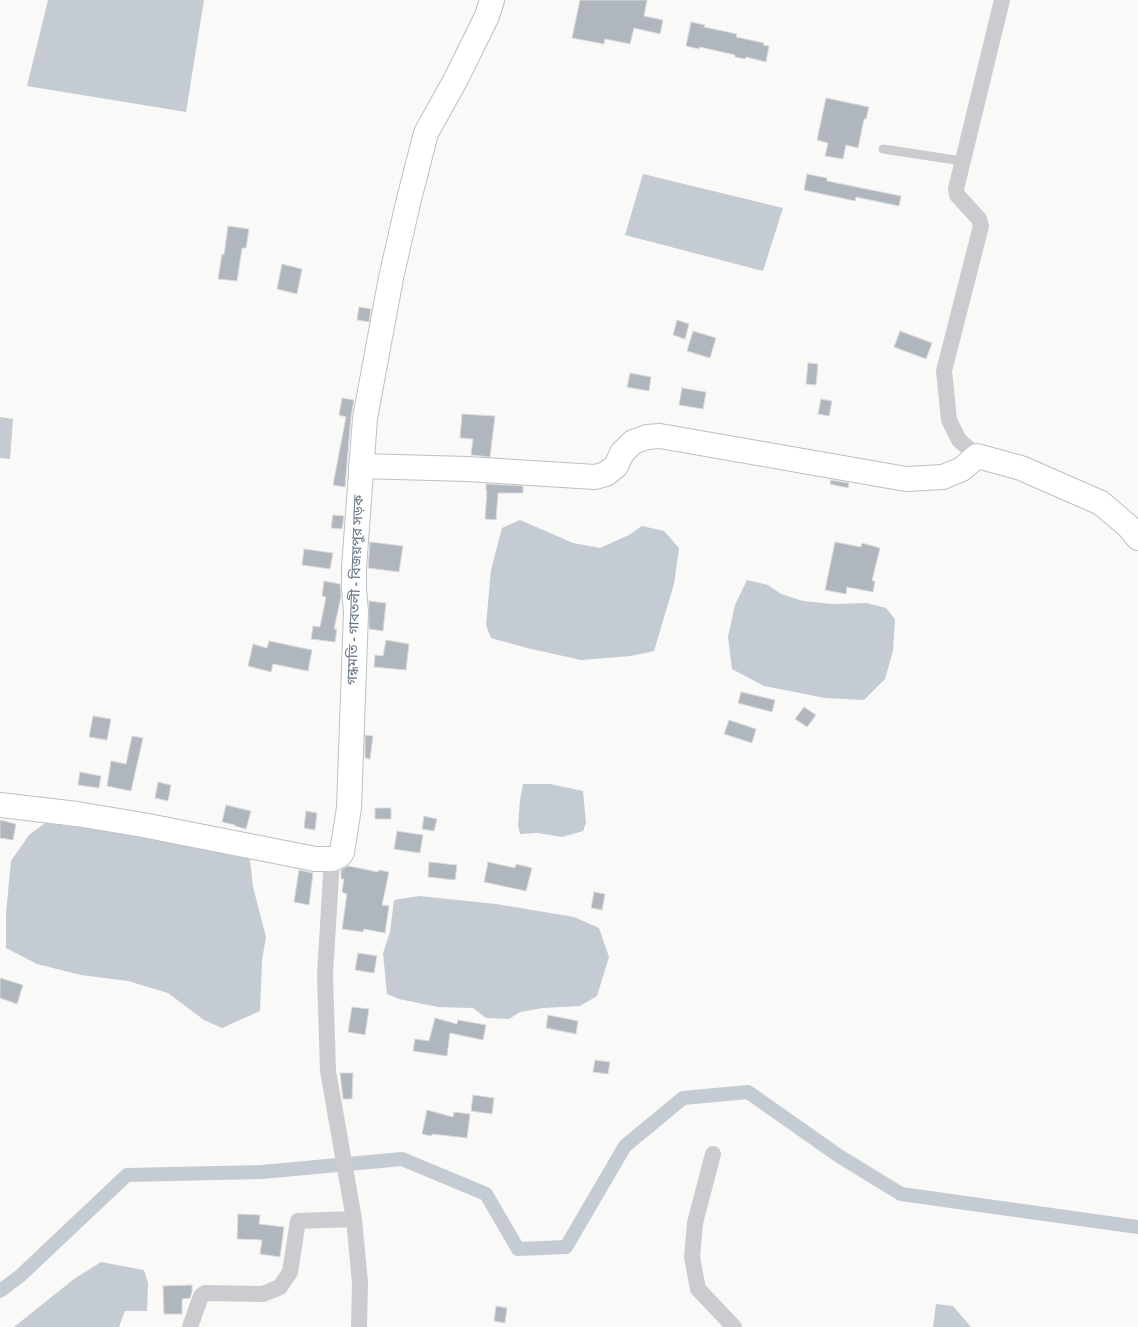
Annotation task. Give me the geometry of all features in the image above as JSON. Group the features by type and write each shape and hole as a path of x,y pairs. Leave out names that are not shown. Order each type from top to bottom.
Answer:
{"main road":[{"name":"গন্ধমতি - গাবতলী - বিজয়পুর সড়ক","path":"332,860 342,852 349,808 356,612 354,568 365,418 391,278 426,133 456,79 487,16 492,0"},
{"path":"361,466 467,469 595,477 606,474 616,466 622,453 633,442 647,437 660,436 906,479 943,477 962,469 977,456 1021,468 1101,503 1129,527 1138,538"},
{"path":"0,806 77,814 315,859 332,860"}],"street":[{"path":"977,456 959,440 949,420 944,371 981,226 979,219 957,195 956,189 1002,0"},
{"path":"332,860 325,975 328,1071 353,1212 360,1283 359,1327"},
{"path":"713,1154 695,1223 692,1257 698,1289 734,1327"},
{"path":"190,1327 201,1296 205,1294 263,1294 280,1287 290,1272 298,1221 353,1212"}],"lane":[{"path":"884,149 962,161"}],"shaded area":[{"path":"48,0 204,0 186,112 27,86"},
{"path":"643,174 783,208 763,271 625,235"},
{"path":"0,417 13,419 10,459 0,458"},
{"path":"520,520 573,543 600,548 629,535 642,526 664,531 679,548 674,584 654,651 631,656 581,660 491,638 486,625 491,570 502,528"},
{"path":"747,580 768,585 781,594 803,601 832,604 867,603 886,608 895,619 893,651 885,679 864,700 825,698 764,686 732,669 728,637 735,605"},
{"path":"523,784 550,784 583,791 586,823 583,831 562,837 538,833 520,834 518,825"},
{"path":"45,823 113,832 242,854 250,860 253,887 266,937 262,960 260,1011 222,1028 204,1020 168,993 128,981 81,975 37,964 6,948 6,913 11,861 29,835"},
{"path":"419,896 496,904 574,917 599,928 609,957 597,996 580,1006 543,1008 520,1012 509,1019 486,1018 473,1008 438,1007 399,999 387,994 383,953 390,932 394,900"},
{"path":"101,1262 144,1270 148,1283 147,1311 125,1311 119,1327 14,1327 74,1279"},
{"path":"936,1304 953,1306 971,1327 933,1327"}],"building":[{"path":"580,0 647,0 644,16 663,20 660,34 634,28 630,44 605,39 604,44 572,38"},
{"path":"691,22 705,25 704,27 737,34 736,37 764,43 763,45 769,46 766,62 746,57 745,59 735,57 735,55 700,47 699,49 686,46"},
{"path":"826,98 869,107 866,119 864,119 858,148 846,145 843,159 825,156 828,143 817,140"},
{"path":"807,174 827,178 827,181 901,196 899,206 856,197 855,201 804,190"},
{"path":"228,226 249,229 246,248 242,248 237,281 218,279"},
{"path":"282,264 302,269 297,294 277,289"},
{"path":"359,307 371,309 369,322 357,320"},
{"path":"677,320 689,324 685,339 673,335"},
{"path":"693,331 716,338 710,358 687,351"},
{"path":"900,331 932,343 926,359 894,347"},
{"path":"808,363 818,364 816,385 806,384"},
{"path":"630,373 651,377 649,391 627,387"},
{"path":"682,388 706,392 703,409 679,405"},
{"path":"342,398 354,400 345,487 333,485 346,417 339,415"},
{"path":"821,399 832,401 829,416 818,414"},
{"path":"462,414 495,416 490,457 471,455 473,439 460,438"},
{"path":"831,480 849,483 848,488 830,484"},
{"path":"486,484 523,486 523,493 498,493 496,520 485,519"},
{"path":"333,515 344,516 342,529 331,528"},
{"path":"370,542 403,546 399,572 368,568"},
{"path":"835,542 861,547 862,543 880,548 872,581 875,581 873,592 847,587 846,594 825,590"},
{"path":"304,549 333,553 330,569 302,565"},
{"path":"324,581 340,584 341,597 334,629 337,629 335,642 311,639 313,626 320,627 326,597 322,596"},
{"path":"369,601 386,603 383,631 369,629"},
{"path":"386,640 409,644 406,670 374,667 375,655 383,656"},
{"path":"269,641 312,650 308,671 273,664 271,672 248,666 253,644 267,648"},
{"path":"741,692 775,700 772,712 738,703"},
{"path":"804,707 816,715 807,727 795,719"},
{"path":"93,716 111,719 107,740 89,737"},
{"path":"729,720 756,729 752,743 724,734"},
{"path":"365,735 373,736 370,759 365,758"},
{"path":"132,736 143,738 131,791 107,786 111,761 126,764"},
{"path":"80,772 101,776 99,788 78,785"},
{"path":"158,782 171,785 168,801 155,798"},
{"path":"226,805 251,811 246,829 222,822"},
{"path":"375,808 391,808 391,819 375,819"},
{"path":"306,811 317,813 315,830 304,828"},
{"path":"424,816 437,819 434,831 422,829"},
{"path":"0,820 16,824 13,840 0,838"},
{"path":"397,831 423,835 420,853 394,849"},
{"path":"429,862 457,865 455,880 428,877"},
{"path":"488,862 515,868 516,864 532,868 526,891 484,882"},
{"path":"348,866 378,872 379,870 389,872 382,905 389,906 385,933 364,929 363,932 342,929 347,894 342,892 344,879 341,879 341,870"},
{"path":"299,870 313,873 309,905 294,902"},
{"path":"594,892 605,894 602,910 591,908"},
{"path":"358,953 377,956 374,973 355,970"},
{"path":"0,978 23,985 17,1004 0,998"},
{"path":"352,1007 369,1009 365,1035 348,1032"},
{"path":"548,1015 578,1021 576,1034 546,1028"},
{"path":"435,1018 457,1024 458,1020 486,1025 483,1040 450,1033 447,1056 413,1051 415,1039 429,1041"},
{"path":"595,1060 610,1062 608,1074 593,1072"},
{"path":"340,1073 353,1073 352,1099 343,1099"},
{"path":"473,1095 494,1098 492,1114 471,1111"},
{"path":"427,1110 453,1117 454,1112 470,1114 467,1138 422,1134"},
{"path":"238,1214 260,1215 259,1224 284,1227 280,1257 260,1254 262,1240 237,1239"},
{"path":"192,1285 190,1298 182,1299 182,1314 164,1314 163,1286"},
{"path":"496,1306 507,1308 505,1323 494,1321"}],"waterway":[{"path":"0,1291 20,1276 127,1175 262,1172 402,1159 486,1194 518,1249 566,1247 625,1146 683,1098 748,1092 839,1156 901,1194 1138,1227"}]}
